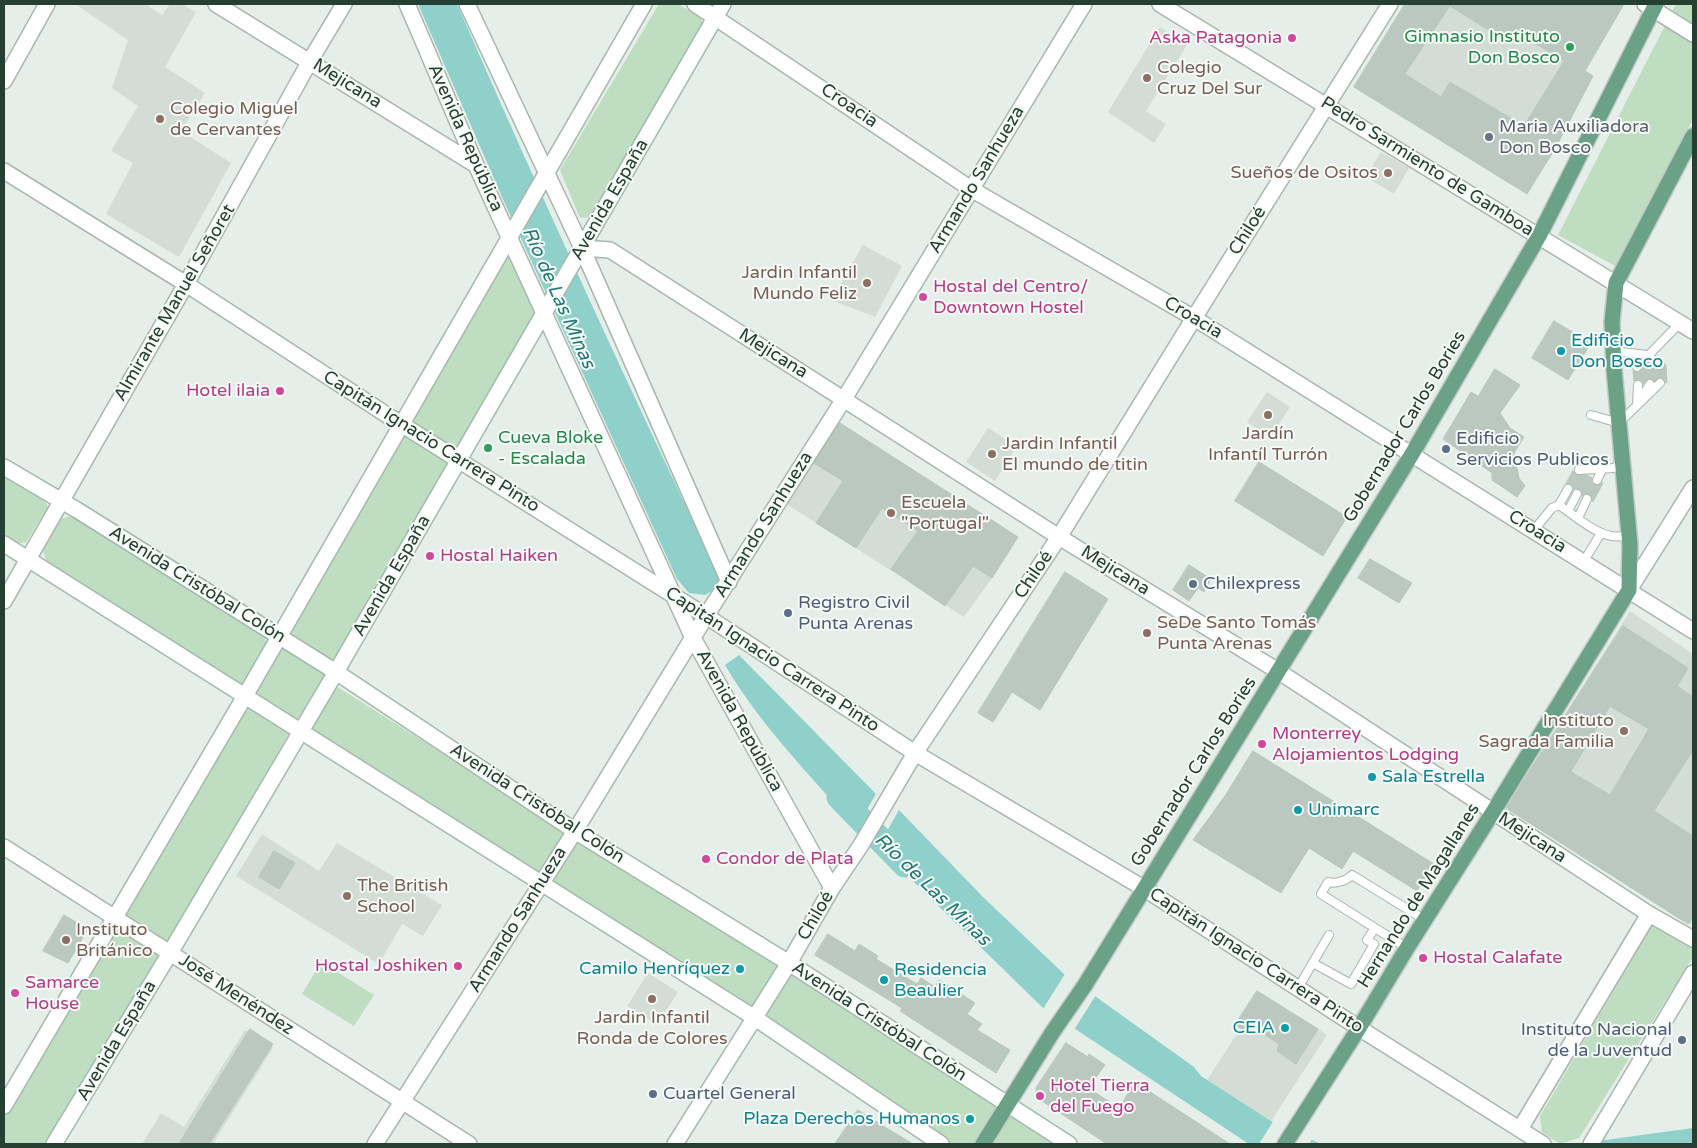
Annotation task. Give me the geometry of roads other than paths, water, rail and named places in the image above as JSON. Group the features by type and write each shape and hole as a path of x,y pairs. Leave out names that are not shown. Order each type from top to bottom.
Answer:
{"main road":[{"name":"Gobernador Carlos Bories","path":"983,1144 1145,889 1412,454 1539,236 1652,6"},
{"path":"1629,590 1629,533 1613,351 1612,322 1616,284 1693,136"},
{"name":"Hernando de Magallanes","path":"1284,1144 1359,1028 1629,590"}],"street":[{"path":"4,81 47,4"},
{"name":"Mejicana","path":"216,4 476,165"},
{"name":"Almirante Manuel Señoret","path":"4,601 344,4"},
{"name":"Avenida República","path":"407,4 476,165 512,234 671,593 693,638 832,888"},
{"path":"467,4 544,179 729,582"},
{"path":"4,1106 280,636 400,424 644,4"},
{"name":"Croacia","path":"695,4 719,10 971,189 1194,318 1693,631"},
{"name":"Armando Sanhueza","path":"375,1144 542,883 706,616 844,399 1084,4"},
{"name":"Pedro Sarmiento de Gamboa","path":"1160,4 1687,327"},
{"name":"Chiloé","path":"675,1144 789,963 832,888 862,844 915,752 1060,537 1390,4"},
{"path":"1652,6 1693,34"},
{"name":"Avenida España","path":"54,1144 170,953 336,672 719,10"},
{"name":"Capitán Ignacio Carrera Pinto","path":"4,171 186,284 400,424 671,593 915,752 1145,889 1359,1028 1544,1144"},
{"name":"Mejicana","path":"579,253 610,250 1060,537 1278,671 1650,914 1693,939"},
{"name":"Avenida Cristóbal Colón","path":"4,467 280,636 575,830 789,963 1069,1144"},
{"name":"Hernando de Magallanes","path":"1629,590 1693,488"},
{"path":"4,544 299,732 755,1018 941,1144"},
{"name":"José Menéndez","path":"4,847 469,1144"},
{"path":"1520,1129 1650,914"},
{"path":"1593,1140 1693,973"}],"lane":[{"path":"1637,367 1647,355 1687,327"},
{"path":"1613,351 1647,355 1660,365"},
{"path":"1647,355 1649,366"},
{"path":"1591,415 1619,423 1660,383"},
{"path":"1637,405 1650,384"},
{"path":"1637,405 1638,385"},
{"path":"1579,470 1589,472 1622,465"},
{"path":"1597,480 1603,468"},
{"path":"1534,530 1552,508 1559,505 1568,489"},
{"path":"1568,511 1577,494"},
{"path":"1578,518 1588,499"},
{"path":"1559,505 1601,533 1618,537 1623,537 1629,533"},
{"path":"1584,561 1601,533"},
{"path":"1407,948 1321,894 1328,882 1348,880 1352,875 1425,920"},
{"path":"1313,963 1351,984 1374,944 1367,940 1375,928"},
{"path":"1298,988 1330,935"}],"water":[{"path":"418,4 457,4 587,295 723,584 705,595 689,593 677,579 502,197"},
{"path":"739,655 876,794 856,828 770,729 739,687 725,665"},
{"path":"899,810 982,896 1064,974 1194,1067 1201,1076 1271,1121 1321,1144 1249,1144 1042,1007 878,847"},
{"path":"1693,1128 1693,1144 1576,1144"}],"waterway":[{"name":"Río de Las Minas","path":"839,797 905,865"}],"place":[{"name":"Aska Patagonia","path":"1292,38"},
{"name":"Gimnasio Instituto Don Bosco","path":"1570,47"},
{"name":"Colegio Cruz Del Sur","path":"1147,78"},
{"name":"Colegio Miguel de Cervantes","path":"160,119"},
{"name":"Maria Auxiliadora Don Bosco","path":"1489,137"},
{"name":"Sueños de Ositos","path":"1388,173"},
{"name":"Jardin Infantil Mundo Feliz","path":"867,283"},
{"name":"Hostal del Centro/ Downtown Hostel","path":"923,297"},
{"name":"Edificio Don Bosco","path":"1561,351"},
{"name":"Hotel ilaia","path":"280,391"},
{"name":"Jardín Infantíl Turrón","path":"1268,415"},
{"name":"Cueva Bloke - Escalada","path":"488,448"},
{"name":"Edificio Servicios Publicos","path":"1446,449"},
{"name":"Jardin Infantil El mundo de titin","path":"992,454"},
{"name":"Escuela \"Portugal\"","path":"891,513"},
{"name":"Hostal Haiken","path":"430,556"},
{"name":"Chilexpress","path":"1193,584"},
{"name":"Registro Civil Punta Arenas","path":"788,613"},
{"name":"SeDe Santo Tomás Punta Arenas","path":"1147,633"},
{"name":"Instituto Sagrada Familia","path":"1624,731"},
{"name":"Monterrey Alojamientos Lodging","path":"1262,744"},
{"name":"Sala Estrella","path":"1372,777"},
{"name":"Unimarc","path":"1298,810"},
{"name":"Condor de Plata","path":"706,859"},
{"name":"The British School","path":"347,896"},
{"name":"Instituto Británico","path":"66,940"},
{"name":"Hostal Calafate","path":"1423,958"},
{"name":"Hostal Joshiken","path":"458,966"},
{"name":"Camilo Henríquez","path":"740,969"},
{"name":"Residencia Beaulier","path":"884,980"},
{"name":"Samarce House","path":"15,993"},
{"name":"Jardin Infantil Ronda de Colores","path":"652,999"},
{"name":"CEIA","path":"1285,1028"},
{"name":"Instituto Nacional de la Juventud","path":"1682,1040"},
{"name":"Cuartel General","path":"653,1094"},
{"name":"Hotel Tierra del Fuego","path":"1040,1096"},
{"name":"Plaza Derechos Humanos","path":"970,1119"}]}
